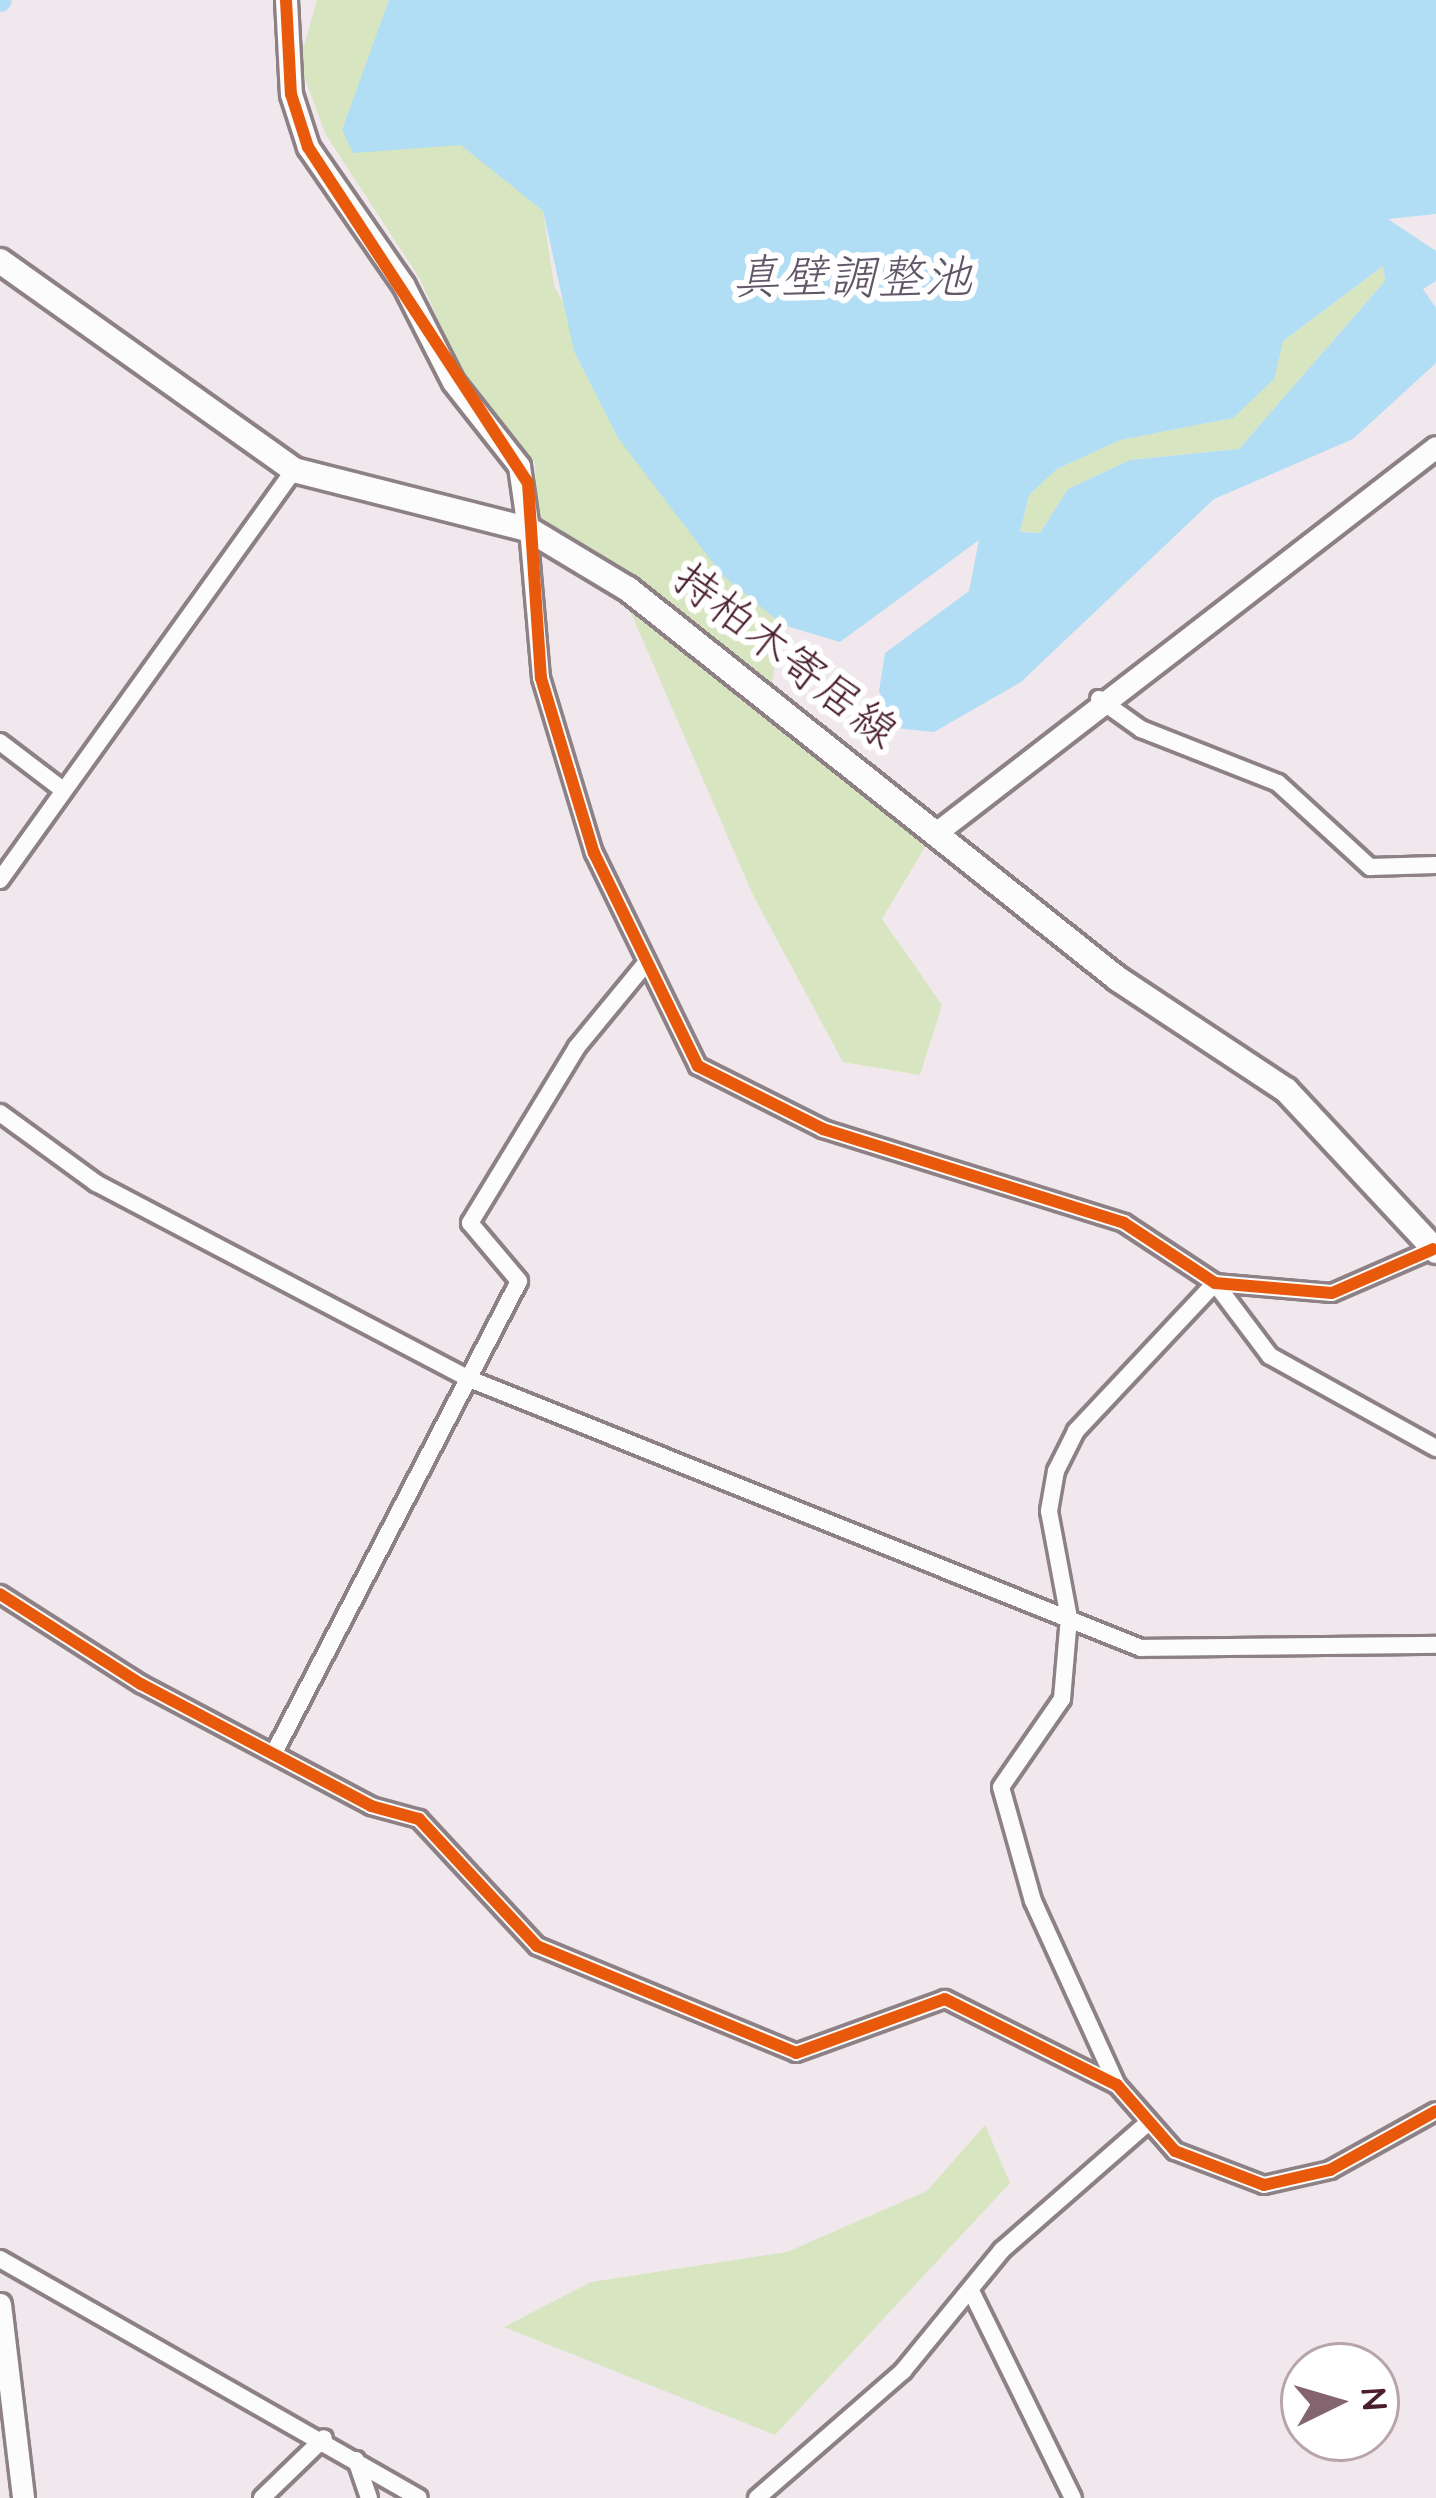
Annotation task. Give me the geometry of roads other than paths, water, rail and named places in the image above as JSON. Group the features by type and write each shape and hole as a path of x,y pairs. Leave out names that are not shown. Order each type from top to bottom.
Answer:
{"main road":[{"name":"持柏木寄居線","path":"0,261 294,470 528,529 628,589 941,829 1118,979 1286,1090 1435,1250"}],"street":[{"path":"286,0 291,94 308,147 403,284 453,382 519,466 541,678 594,853 698,1066 729,1090 1124,1223 1215,1283 1270,1356 1436,1448"},
{"path":"941,829 1099,698 1436,447"},
{"path":"0,880 294,470"},
{"path":"1099,698 1141,729 1278,783 1370,867 1436,865"},
{"path":"0,742 63,790"},
{"path":"276,1749 519,1281 470,1223 577,1047 646,963"},
{"path":"0,1113 96,1183 467,1378 1141,1648 1436,1645"},
{"path":"1215,1283 1345,1292 1435,1250"},
{"path":"1215,1283 1076,1431 1056,1471 1049,1511 1069,1618 1061,1700 1001,1787 1033,1901 1117,2086 1144,2126 1175,2150 1288,2185 1436,2111"},
{"path":"0,1594 141,1684 276,1749 371,1806 419,1820 537,1946 796,2053 945,1999 1117,2086"},
{"path":"757,2498 973,2295 1002,2250 1144,2126"},
{"path":"0,2258 324,2438 419,2498"},
{"path":"973,2295 1073,2498"},
{"path":"0,2304 23,2498"},
{"path":"262,2498 324,2438"},
{"path":"356,2459 369,2498"}],"water":[{"name":"真壁調整池","path":"389,0 1436,0 1436,214 1388,219 1436,251 1436,281 1423,289 1436,308 1436,363 1353,439 1214,499 1021,682 934,732 895,728 879,691 885,653 969,591 979,540 840,642 783,625 722,575 618,438 574,351 543,211 461,145 353,153 342,130","holes":["1383,266 1385,281 1239,449 1130,460 1068,489 1040,533 1020,532 1029,495 1057,469 1120,440 1233,418 1274,379 1283,341"]}]}
